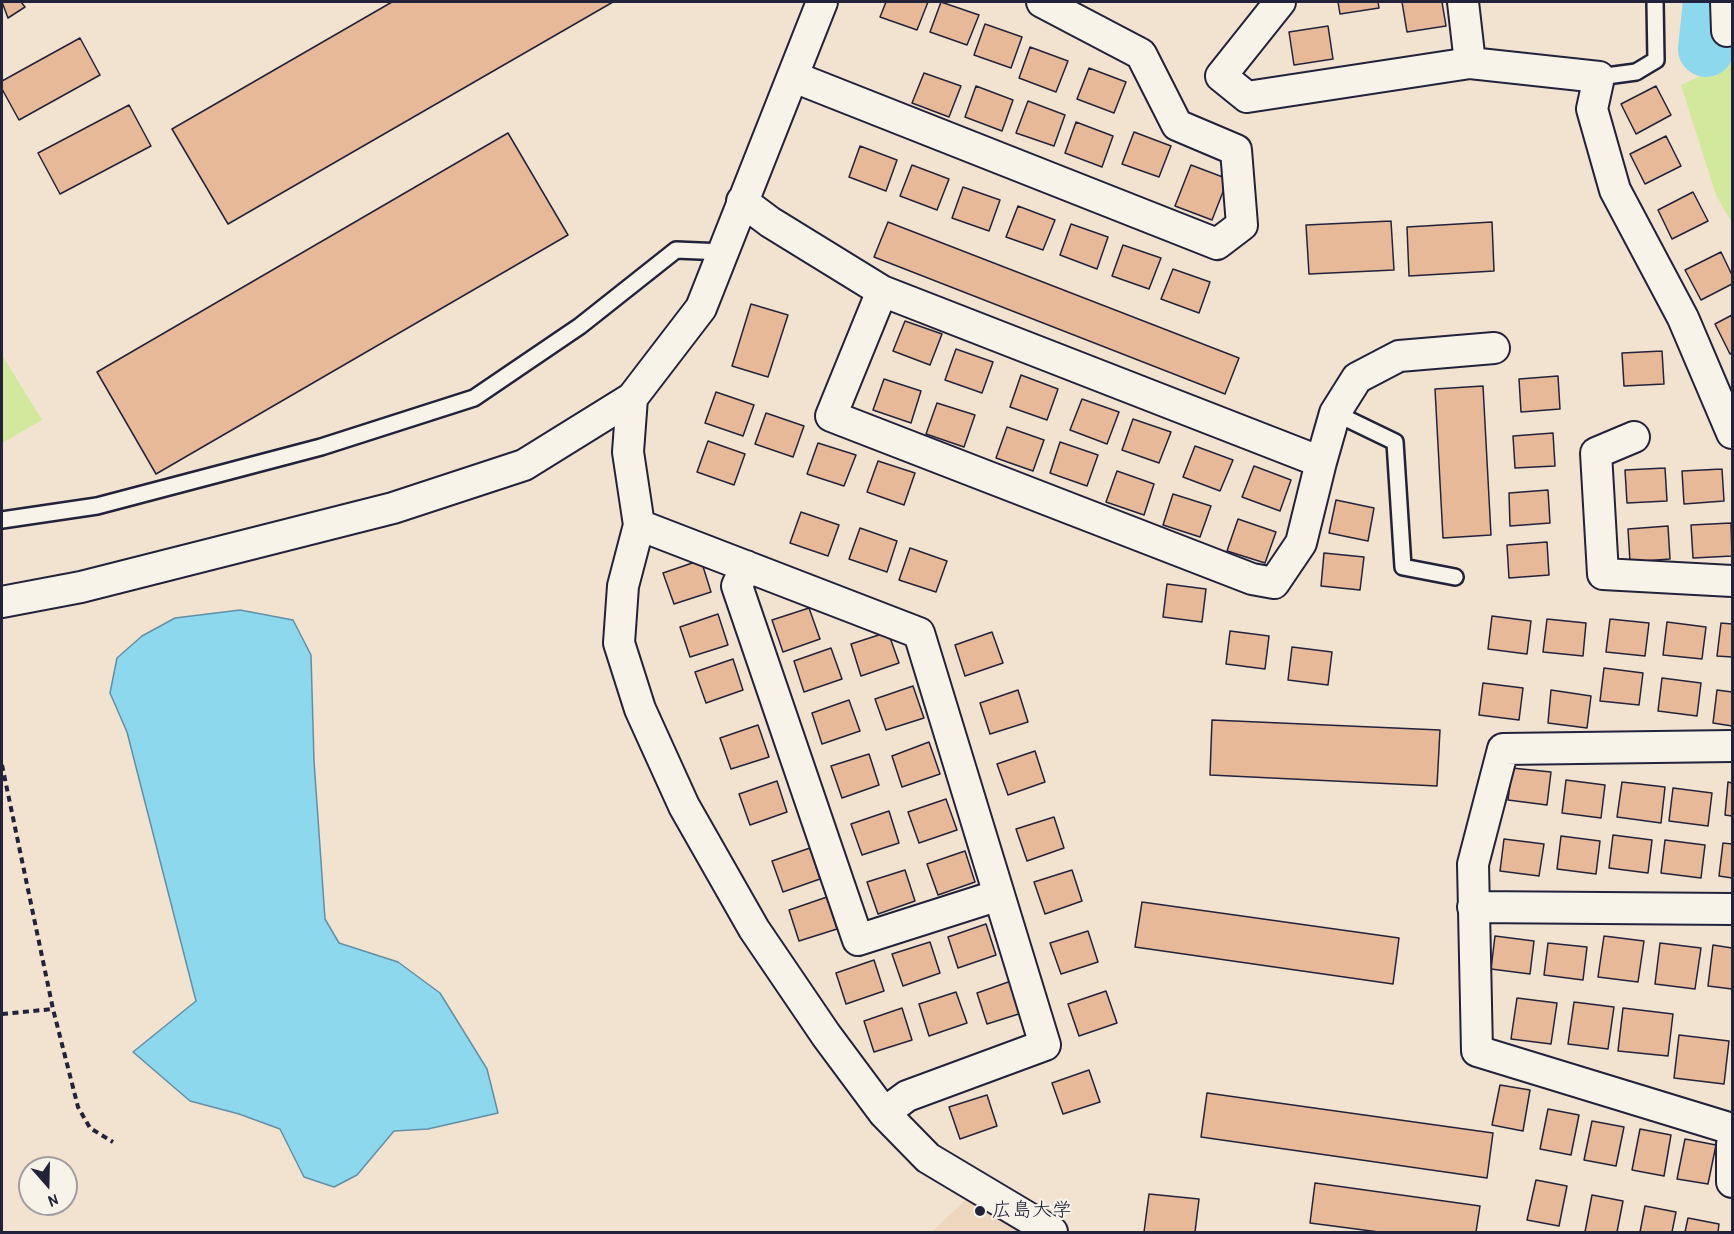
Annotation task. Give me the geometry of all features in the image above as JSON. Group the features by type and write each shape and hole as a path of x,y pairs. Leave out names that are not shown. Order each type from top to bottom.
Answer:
{"street":[{"path":"2,602 81,586 393,508 524,465 632,398 701,308 822,2"},
{"path":"794,77 1217,244 1242,225 1236,150 1177,125 1141,54 1042,2"},
{"path":"1280,2 1221,76 1247,97 1470,63 1599,77 1592,109 1616,190 1683,318 1732,433"},
{"path":"1463,2 1470,63"},
{"path":"1726,2 1727,31"},
{"path":"742,201 770,222 882,291 1321,462"},
{"path":"882,291 831,416 1252,579 1274,583 1301,543 1335,413 1357,378 1399,356 1494,348"},
{"path":"632,398 628,452 639,525 623,586 619,643 640,710 684,806 754,929 826,1035 884,1113 928,1158 1052,1233"},
{"path":"1634,437 1596,453 1603,574 1732,581"},
{"path":"639,525 919,633 1046,1045 907,1096 884,1113"},
{"path":"746,566 736,586 858,940 999,895"},
{"path":"1732,746 1503,749 1473,864 1477,1051 1732,1129"},
{"path":"1473,907 1732,909"},
{"path":"1732,1144 1732,1182"}],"lane":[{"path":"1599,77 1635,72 1656,60 1655,2"},
{"path":"2,520 97,506 321,447 474,398 580,326 676,250 723,252"},
{"path":"1335,413 1395,442 1403,567 1455,577"}],"path":[{"path":"2,765 53,1009 78,1107 90,1128 113,1142"},
{"path":"2,1014 53,1009"}],"shaded area":[{"name":"広島大学","path":"976,1190 1036,1232 932,1232"}],"green space":[{"path":"1732,62 1732,223 1716,195 1681,85"},
{"path":"2,355 42,420 2,443"}],"water":[{"path":"240,610 293,620 311,655 314,761 325,919 339,943 398,962 440,993 487,1069 498,1113 428,1129 394,1131 357,1175 334,1187 304,1177 280,1129 239,1114 190,1101 133,1052 196,1001 127,732 110,693 117,658 142,636 175,618"}],"building":[{"path":"2,2 21,2 25,7 8,18"},
{"path":"392,2 613,2 228,224 172,129"},
{"path":"886,2 928,2 917,30 880,17"},
{"path":"941,2 979,15 967,45 930,32"},
{"path":"1338,2 1378,2 1379,8 1340,14"},
{"path":"1402,2 1442,2 1446,26 1407,32"},
{"path":"985,24 1022,37 1011,68 974,55"},
{"path":"1328,26 1333,59 1294,65 1289,32"},
{"path":"80,38 100,75 19,120 2,89 2,81"},
{"path":"1030,47 1068,61 1056,92 1019,78"},
{"path":"1089,68 1126,82 1114,113 1077,99"},
{"path":"924,73 961,86 949,117 912,103"},
{"path":"976,86 1013,100 1002,131 965,117"},
{"path":"1656,86 1671,115 1636,134 1621,104"},
{"path":"1028,101 1065,115 1054,146 1016,133"},
{"path":"129,105 151,146 60,194 38,153"},
{"path":"1076,122 1113,136 1102,167 1065,153"},
{"path":"1134,132 1171,146 1159,177 1122,164"},
{"path":"508,133 568,235 156,474 97,372"},
{"path":"1666,136 1681,166 1645,184 1630,154"},
{"path":"860,146 897,160 886,191 849,177"},
{"path":"912,165 949,179 937,210 900,196"},
{"path":"1191,165 1228,179 1212,220 1175,206"},
{"path":"963,187 1000,200 989,231 952,218"},
{"path":"1693,192 1708,221 1672,239 1658,210"},
{"path":"1018,206 1055,220 1043,250 1006,237"},
{"path":"1391,221 1394,270 1309,274 1306,225"},
{"path":"888,222 1239,358 1225,394 874,257"},
{"path":"1492,222 1494,271 1409,276 1407,227"},
{"path":"1071,224 1108,237 1097,269 1060,255"},
{"path":"1123,245 1161,258 1149,289 1112,276"},
{"path":"1721,252 1732,275 1732,284 1701,300 1685,270"},
{"path":"1173,269 1210,282 1199,313 1161,299"},
{"path":"751,304 788,315 768,377 732,366"},
{"path":"1732,315 1732,353 1730,354 1715,324"},
{"path":"905,321 942,334 930,365 893,351"},
{"path":"956,349 993,362 982,393 945,380"},
{"path":"1662,351 1664,384 1624,386 1622,353"},
{"path":"1021,375 1058,389 1047,420 1010,407"},
{"path":"1558,376 1560,409 1521,412 1519,379"},
{"path":"884,379 921,391 911,423 873,410"},
{"path":"1483,386 1491,535 1443,538 1435,389"},
{"path":"716,392 754,405 743,436 705,423"},
{"path":"1082,399 1119,412 1107,444 1070,430"},
{"path":"937,403 975,415 964,447 926,434"},
{"path":"766,413 804,426 793,457 755,444"},
{"path":"1133,419 1171,432 1159,463 1122,450"},
{"path":"1007,427 1044,440 1033,471 996,458"},
{"path":"1553,433 1555,466 1515,468 1513,436"},
{"path":"708,441 745,454 734,485 697,472"},
{"path":"1060,442 1098,455 1087,486 1050,473"},
{"path":"818,443 856,455 844,486 807,474"},
{"path":"1195,446 1233,460 1220,491 1183,477"},
{"path":"878,461 915,473 904,505 867,492"},
{"path":"1254,466 1291,480 1280,511 1242,497"},
{"path":"1665,468 1667,501 1627,503 1625,470"},
{"path":"1722,469 1724,501 1684,504 1682,471"},
{"path":"1117,471 1154,484 1144,515 1106,502"},
{"path":"1548,490 1550,523 1510,526 1509,493"},
{"path":"1173,494 1211,506 1200,537 1163,525"},
{"path":"1336,500 1374,508 1368,541 1329,533"},
{"path":"801,512 839,525 828,556 790,543"},
{"path":"1238,519 1276,532 1265,563 1227,551"},
{"path":"1731,523 1732,556 1693,558 1691,525"},
{"path":"1668,526 1670,559 1630,562 1628,529"},
{"path":"860,528 897,541 887,572 849,559"},
{"path":"1547,542 1549,575 1509,578 1507,545"},
{"path":"910,548 947,561 936,592 899,580"},
{"path":"1324,553 1364,557 1360,590 1321,586"},
{"path":"701,560 711,592 674,604 663,573"},
{"path":"1167,584 1206,589 1202,622 1163,617"},
{"path":"809,608 820,639 783,652 772,620"},
{"path":"718,614 728,645 690,657 680,627"},
{"path":"1492,616 1531,621 1527,654 1488,649"},
{"path":"1547,619 1586,623 1583,656 1543,652"},
{"path":"1610,619 1649,623 1645,656 1606,652"},
{"path":"1667,622 1706,627 1702,659 1663,655"},
{"path":"1721,623 1732,624 1732,657 1717,656"},
{"path":"1230,631 1269,636 1265,669 1226,664"},
{"path":"888,632 899,663 861,676 851,644"},
{"path":"992,632 1003,663 965,676 955,645"},
{"path":"1292,647 1332,652 1328,685 1288,680"},
{"path":"831,648 842,679 804,692 794,661"},
{"path":"733,659 743,690 706,703 695,672"},
{"path":"1604,668 1643,673 1639,705 1600,701"},
{"path":"1662,678 1701,683 1697,716 1658,711"},
{"path":"1483,683 1523,688 1519,720 1479,715"},
{"path":"913,686 924,718 886,730 875,699"},
{"path":"1018,690 1028,722 990,734 980,703"},
{"path":"1551,690 1591,696 1587,728 1548,723"},
{"path":"1717,690 1732,692 1732,726 1713,723"},
{"path":"849,700 860,731 822,744 812,713"},
{"path":"1212,720 1440,730 1437,786 1210,775"},
{"path":"758,725 769,757 731,769 720,738"},
{"path":"929,742 940,774 902,787 892,756"},
{"path":"1035,751 1045,782 1008,795 997,764"},
{"path":"869,754 879,785 842,798 831,766"},
{"path":"1512,768 1551,772 1547,805 1508,800"},
{"path":"1566,780 1605,785 1601,818 1562,813"},
{"path":"777,781 787,812 750,825 739,794"},
{"path":"1622,782 1665,787 1661,823 1617,817"},
{"path":"1728,782 1732,783 1732,816 1725,815"},
{"path":"1673,788 1712,793 1708,826 1669,821"},
{"path":"946,799 957,830 919,843 908,812"},
{"path":"889,811 899,843 862,855 851,824"},
{"path":"1054,817 1064,848 1027,861 1016,829"},
{"path":"1613,835 1652,840 1648,873 1609,868"},
{"path":"1561,836 1600,841 1596,874 1557,869"},
{"path":"1504,839 1544,844 1539,876 1500,871"},
{"path":"1665,840 1705,845 1701,878 1661,873"},
{"path":"1723,843 1732,844 1732,878 1719,876"},
{"path":"810,848 820,879 783,892 772,861"},
{"path":"965,851 975,882 938,895 927,864"},
{"path":"905,870 915,901 878,914 867,882"},
{"path":"1072,870 1082,901 1045,914 1034,882"},
{"path":"827,897 837,929 799,941 789,910"},
{"path":"1142,902 1399,938 1393,984 1135,947"},
{"path":"986,924 996,955 958,968 948,937"},
{"path":"1088,931 1098,962 1061,974 1050,943"},
{"path":"1495,936 1534,941 1530,974 1491,969"},
{"path":"1604,936 1644,941 1638,982 1598,977"},
{"path":"930,942 940,973 903,986 892,954"},
{"path":"1548,943 1587,947 1583,980 1544,975"},
{"path":"1660,943 1701,948 1695,989 1655,984"},
{"path":"1713,945 1732,948 1732,989 1708,986"},
{"path":"874,960 884,991 846,1004 836,973"},
{"path":"1014,980 1025,1012 987,1024 977,993"},
{"path":"1106,991 1117,1023 1079,1036 1068,1004"},
{"path":"956,992 967,1023 929,1036 919,1004"},
{"path":"1517,998 1557,1003 1551,1044 1511,1039"},
{"path":"1574,1002 1614,1007 1608,1049 1568,1044"},
{"path":"902,1008 912,1040 874,1052 864,1021"},
{"path":"1623,1008 1673,1014 1668,1056 1618,1051"},
{"path":"1679,1035 1729,1041 1724,1084 1674,1078"},
{"path":"1089,1070 1100,1102 1063,1114 1052,1083"},
{"path":"1500,1085 1530,1090 1523,1131 1492,1125"},
{"path":"1207,1093 1493,1133 1487,1178 1201,1137"},
{"path":"987,1095 997,1126 960,1139 949,1107"},
{"path":"1548,1109 1579,1115 1571,1155 1540,1149"},
{"path":"1592,1121 1624,1127 1616,1166 1584,1160"},
{"path":"1640,1129 1671,1135 1664,1176 1632,1170"},
{"path":"1685,1139 1716,1145 1708,1184 1677,1179"},
{"path":"1536,1180 1567,1186 1559,1226 1527,1220"},
{"path":"1315,1183 1480,1206 1476,1232 1379,1232 1310,1223"},
{"path":"1149,1194 1199,1199 1195,1232 1144,1232"},
{"path":"1592,1195 1623,1201 1617,1232 1585,1232"},
{"path":"1645,1206 1676,1212 1672,1232 1640,1232"},
{"path":"1688,1218 1719,1224 1718,1232 1685,1232"}],"waterway":[{"path":"1706,49 1711,2"}],"place":[{"name":"広島大学","path":"980,1211"}]}
